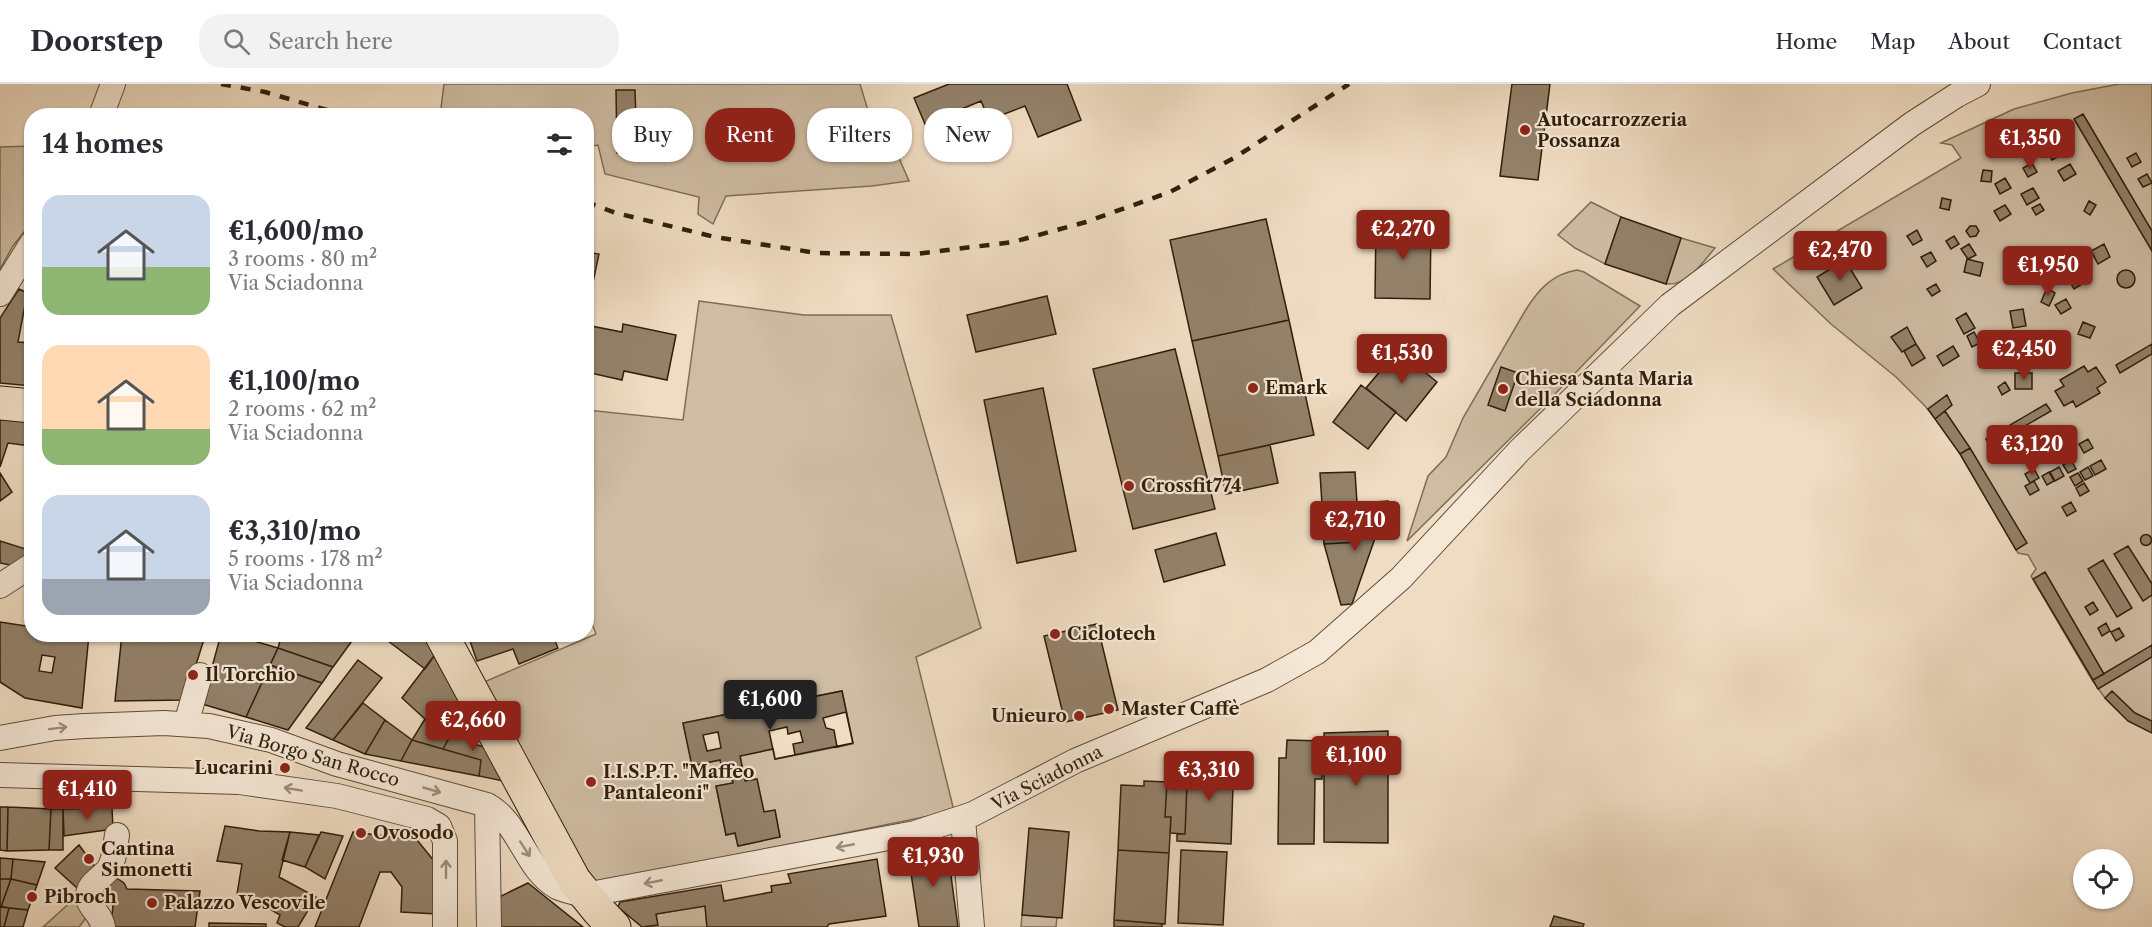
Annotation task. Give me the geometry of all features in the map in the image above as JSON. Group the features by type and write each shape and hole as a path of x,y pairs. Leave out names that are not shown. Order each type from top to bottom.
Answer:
{"main road":[{"path":"0,403 24,405"},
{"path":"445,642 560,855 585,895 615,927"}],"street":[{"path":"104,108 113,84"},
{"name":"Via Sciadonna","path":"585,895 915,833 963,819 1066,765 1267,680 1317,652 1401,578 1520,450 1670,305 1912,124 1978,84"},
{"path":"0,294 24,256"},
{"path":"0,586 24,570"},
{"path":"186,724 200,675"},
{"path":"0,720 24,734"},
{"name":"Via Borgo San Rocco","path":"0,738 85,726 186,724 257,736 337,764 487,805 503,817 533,863 547,879 557,887 585,895"},
{"path":"0,775 239,782 337,796 427,819 439,826 445,842 445,927"},
{"path":"487,805 489,927"},
{"path":"963,819 972,927"},
{"path":"103,927 99,914 90,903 88,893 92,885 110,867 117,835"}],"shaded area":[{"path":"444,84 860,84 867,108 807,108 807,162 901,162 909,181 872,186 726,196 713,224 698,214 699,197 605,174 598,145 594,146 594,108 441,108"},
{"path":"2119,84 2152,84 2152,733 2128,721 2105,698 2092,680 2031,576 2036,569 2028,555 2018,553 1952,440 1925,406 1896,377 1831,324 1773,269 1961,158 1952,145 1941,143 2014,109 2072,93"},
{"path":"24,146 24,232 0,269 0,147"},
{"path":"1591,202 1621,217 1605,264 1575,248 1558,235"},
{"path":"1681,238 1715,248 1700,267 1688,277 1674,284 1666,284"},
{"path":"1577,270 1640,306 1407,541 1428,476 1446,457 1463,418 1525,311 1546,284 1560,275"},
{"path":"699,301 804,315 891,315 981,628 916,657 954,811 587,885 484,682 577,642 594,642 596,634 594,629 594,411 683,420","holes":["842,691 853,744 775,759 773,749 740,756 745,781 757,779 764,812 775,810 780,837 738,846 735,833 726,835 716,786 733,783 730,768 720,760 692,765 683,723"]},
{"path":"74,899 89,914 79,927 43,927"},
{"path":"705,906 707,927 646,927 657,925 656,914"},
{"path":"1022,915 1057,917 1056,927 1021,927"}],"building":[{"path":"949,84 1067,84 1081,120 1038,137 1025,106 1012,111 1012,108 984,108 981,101 964,108 924,108 924,122 914,98"},
{"name":"Autocarrozzeria Possanza","path":"1512,84 1550,84 1538,180 1500,176"},
{"path":"616,90 635,90 636,108 616,108"},
{"path":"2083,114 2152,231 2152,251 2074,119"},
{"path":"2056,143 2063,154 2052,160 2046,150"},
{"path":"2136,153 2141,162 2132,167 2127,158"},
{"path":"2032,163 2037,172 2028,177 2023,168"},
{"path":"2070,164 2076,174 2064,181 2058,171"},
{"path":"1983,170 1992,171 1991,182 1981,181"},
{"path":"2147,174 2152,183 2143,187 2138,179"},
{"path":"2005,178 2011,188 2000,194 1995,184"},
{"path":"2033,188 2039,198 2027,205 2021,194"},
{"path":"1942,198 1951,200 1949,210 1940,208"},
{"path":"2089,201 2096,205 2090,215 2084,211"},
{"path":"2040,204 2044,210 2036,215 2032,208"},
{"path":"2005,205 2011,214 2000,221 1994,211"},
{"path":"1621,217 1681,238 1666,284 1605,264"},
{"path":"1266,219 1289,320 1192,341 1170,240"},
{"path":"1376,223 1431,224 1430,299 1375,298"},
{"path":"1970,226 1976,226 1979,231 1976,236 1970,237 1966,231"},
{"path":"1917,230 1922,240 1913,245 1907,236"},
{"path":"1954,236 1959,244 1951,249 1946,241"},
{"path":"1969,244 1976,255 1968,259 1961,249"},
{"path":"2104,244 2110,257 2098,264 2091,251"},
{"path":"1931,252 1936,261 1927,267 1921,257"},
{"path":"594,253 599,254 594,277"},
{"path":"1967,259 1983,263 1980,276 1964,272"},
{"path":"1845,260 1862,288 1834,305 1817,277"},
{"path":"2070,263 2076,273 2066,279 2060,269"},
{"path":"2126,270 2132,273 2135,279 2132,285 2126,288 2120,285 2117,279 2120,273"},
{"path":"2077,275 2082,284 2074,289 2069,280"},
{"path":"1936,284 1940,291 1932,296 1927,289"},
{"path":"2047,288 2055,293 2049,306 2041,302"},
{"path":"19,289 24,291 24,310 18,342 24,342 24,385 0,383 0,318"},
{"path":"1047,296 1056,334 976,352 967,315"},
{"path":"2066,299 2071,308 2061,314 2055,305"},
{"path":"2023,309 2026,326 2013,328 2010,311"},
{"path":"1966,313 1975,328 1964,334 1956,319"},
{"name":"Emark","path":"1289,320 1314,435 1218,456 1192,341"},
{"path":"2083,322 2095,327 2090,338 2078,334"},
{"path":"623,324 676,335 667,380 624,371 622,380 594,374 594,327 622,332"},
{"path":"1907,327 1916,344 1902,352 1891,337"},
{"path":"1974,332 1980,343 1972,347 1967,336"},
{"path":"1999,339 2003,347 1994,352 1989,344"},
{"path":"2032,340 2042,348 2034,359 2023,352"},
{"path":"1916,344 1925,358 1912,366 1904,351"},
{"path":"2152,344 2152,354 2120,373 2116,365"},
{"path":"1953,346 1959,356 1943,366 1937,356"},
{"path":"1175,349 1215,509 1133,529 1093,369"},
{"path":"1398,350 1437,382 1406,421 1366,388"},
{"path":"2084,366 2088,372 2096,367 2106,382 2097,388 2100,393 2076,407 2073,401 2064,406 2055,391 2064,386 2060,380"},
{"name":"Chiesa Santa Maria della Sciadonna","path":"1501,367 1518,373 1505,411 1488,405"},
{"path":"2015,373 2032,373 2032,389 2015,389"},
{"path":"2005,382 2010,390 2002,395 1998,387"},
{"path":"1361,385 1396,412 1368,449 1333,422"},
{"path":"1043,388 1076,551 1017,563 984,400"},
{"path":"1947,395 1952,405 1935,419 1928,409"},
{"path":"2046,404 2051,411 1990,446 1986,439"},
{"path":"1945,411 1970,448 1960,454 1935,419"},
{"path":"24,417 24,445 8,443 0,467 0,419"},
{"path":"2088,439 2093,448 2084,453 2079,444"},
{"path":"1270,445 1278,483 1226,494 1218,456"},
{"path":"1970,448 2027,543 2016,550 1960,454"},
{"path":"2071,460 2076,469 2068,473 2063,465"},
{"path":"2101,460 2106,469 2095,475 2090,466"},
{"path":"2059,467 2064,476 2055,481 2050,472"},
{"path":"2088,467 2093,476 2085,480 2080,472"},
{"path":"2034,469 2039,478 2030,483 2025,474"},
{"path":"1355,472 1357,503 1322,505 1320,473"},
{"path":"2049,472 2054,481 2047,485 2042,476"},
{"path":"0,473 12,492 0,501"},
{"path":"2078,473 2083,481 2075,486 2070,477"},
{"path":"2034,481 2039,490 2030,495 2025,486"},
{"path":"2084,483 2089,491 2080,496 2076,488"},
{"path":"1388,501 1352,604 1341,605 1324,544 1359,542 1357,503"},
{"path":"2071,502 2076,511 2067,516 2062,507"},
{"path":"1357,503 1359,542 1324,544 1322,505"},
{"path":"1216,533 1225,565 1164,582 1155,550"},
{"path":"2146,534 2152,540 2146,546 2140,540"},
{"path":"0,541 24,548 24,560 16,566 0,563"},
{"path":"2128,546 2152,584 2152,595 2143,601 2114,554"},
{"path":"2103,560 2132,608 2117,617 2088,569"},
{"path":"2045,572 2104,674 2093,680 2033,579"},
{"path":"2093,602 2098,610 2090,615 2085,607"},
{"path":"0,622 24,626 24,642 88,642 82,708 25,698 0,682","holes":["42,655 55,657 52,673 39,671"]},
{"path":"2106,623 2110,631 2102,636 2098,628"},
{"path":"1097,624 1118,710 1065,722 1044,636"},
{"path":"2119,628 2124,636 2116,641 2111,632"},
{"path":"121,642 203,642 185,700 115,701"},
{"path":"219,642 257,642 278,648 246,717 202,704"},
{"path":"280,642 351,642 333,667 278,648"},
{"path":"390,642 432,642 437,652 425,669"},
{"path":"470,642 555,642 558,648 519,664 513,649 477,661"},
{"path":"2152,645 2152,657 2098,689 2093,680"},
{"path":"278,648 333,667 322,683 270,665"},
{"path":"437,652 473,723 448,740 402,698"},
{"path":"358,660 382,678 333,740 306,728"},
{"path":"270,665 322,683 288,730 246,717"},
{"path":"842,691 853,743 775,759 773,749 740,756 742,766 722,770 720,760 692,766 683,723"},
{"path":"2112,691 2135,713 2152,721 2152,733 2128,721 2105,698"},
{"path":"363,703 385,720 365,754 333,740"},
{"path":"846,712 853,743 837,747 834,730 826,728 823,718"},
{"path":"425,719 448,740 443,749 412,740"},
{"path":"385,720 412,740 401,761 365,754"},
{"path":"473,723 478,732 470,735 469,743 485,747 503,781 479,776 481,760 443,749 448,740"},
{"path":"787,727 788,734 800,731 803,742 793,744 795,755 775,759 769,731"},
{"path":"1388,731 1388,843 1324,842 1324,733"},
{"path":"718,732 721,748 707,751 703,735"},
{"path":"412,740 481,760 479,776 401,761"},
{"path":"1287,740 1323,741 1322,779 1315,779 1314,844 1278,844 1279,758 1286,758"},
{"path":"1205,759 1234,760 1231,844 1177,841 1177,834 1185,834 1187,783 1183,783 1184,763 1205,764"},
{"path":"742,766 745,781 757,779 764,812 775,810 780,837 738,846 735,833 726,835 716,786 733,783 730,768"},
{"path":"1144,781 1167,782 1165,817 1171,817 1169,853 1118,850 1121,785 1144,786"},
{"path":"1167,782 1187,783 1185,834 1170,833 1171,817 1165,817"},
{"path":"0,807 8,807 7,851 0,850"},
{"path":"8,807 51,809 49,850 7,851"},
{"path":"112,808 113,829 64,836 63,809"},
{"path":"51,809 63,809 63,850 49,850"},
{"path":"225,826 259,831 290,832 279,877 316,897 298,927 285,927 277,923 280,915 262,904 237,894 242,864 217,861"},
{"path":"1029,828 1069,832 1062,918 1022,915"},
{"path":"290,832 319,835 305,867 282,860"},
{"path":"321,832 343,836 325,879 305,867"},
{"path":"353,832 417,840 439,867 437,914 401,912 402,887 391,872 380,872 359,927 315,927"},
{"path":"79,845 99,872 77,888 55,868"},
{"path":"947,847 958,927 919,927 908,853"},
{"path":"1118,850 1169,853 1165,924 1114,920"},
{"path":"1181,850 1227,852 1223,925 1178,923"},
{"path":"0,858 13,859 11,879 0,879"},
{"path":"13,859 45,862 37,885 11,879"},
{"path":"877,859 886,916 829,924 827,927 707,927 705,906 656,914 658,925 642,927 618,907 620,902 721,885 724,901 772,892 771,886 791,883 788,874"},
{"name":"Palazzo Vescovile","path":"115,877 124,883 127,889 200,891 195,927 111,927 113,905 103,901 99,893"},
{"path":"0,879 11,879 1,907 0,906"},
{"path":"11,879 37,885 28,910 1,907"},
{"path":"528,883 583,927 497,927 495,899"},
{"path":"0,906 9,908 4,927 0,927"},
{"path":"9,908 28,910 23,927 4,927"},
{"path":"1554,916 1584,924 1583,927 1550,927"},
{"path":"1114,920 1162,924 1162,927 1114,927"},
{"path":"209,923 266,924 266,927 209,927"}],"railway":[{"path":"221,84 265,92 320,108"},
{"path":"594,205 616,213 715,237 817,253 915,254 1013,242 1086,222 1170,192 1234,158 1349,84"}],"place":[{"name":"Autocarrozzeria Possanza","path":"1525,130"},
{"name":"Emark","path":"1253,388"},
{"name":"Chiesa Santa Maria della Sciadonna","path":"1503,389"},
{"name":"Crossfit774","path":"1129,486"},
{"name":"Ciclotech","path":"1055,634"},
{"name":"Il Torchio","path":"193,675"},
{"name":"Master Caffè","path":"1109,709"},
{"name":"Unieuro","path":"1079,716"},
{"name":"Lucarini","path":"285,768"},
{"name":"I.I.S.P.T. \"Maffeo Pantaleoni\"","path":"591,782"},
{"name":"Ovosodo","path":"361,833"},
{"name":"Cantina Simonetti","path":"89,859"},
{"name":"Pibroch","path":"32,897"},
{"name":"Palazzo Vescovile","path":"152,903"}]}
